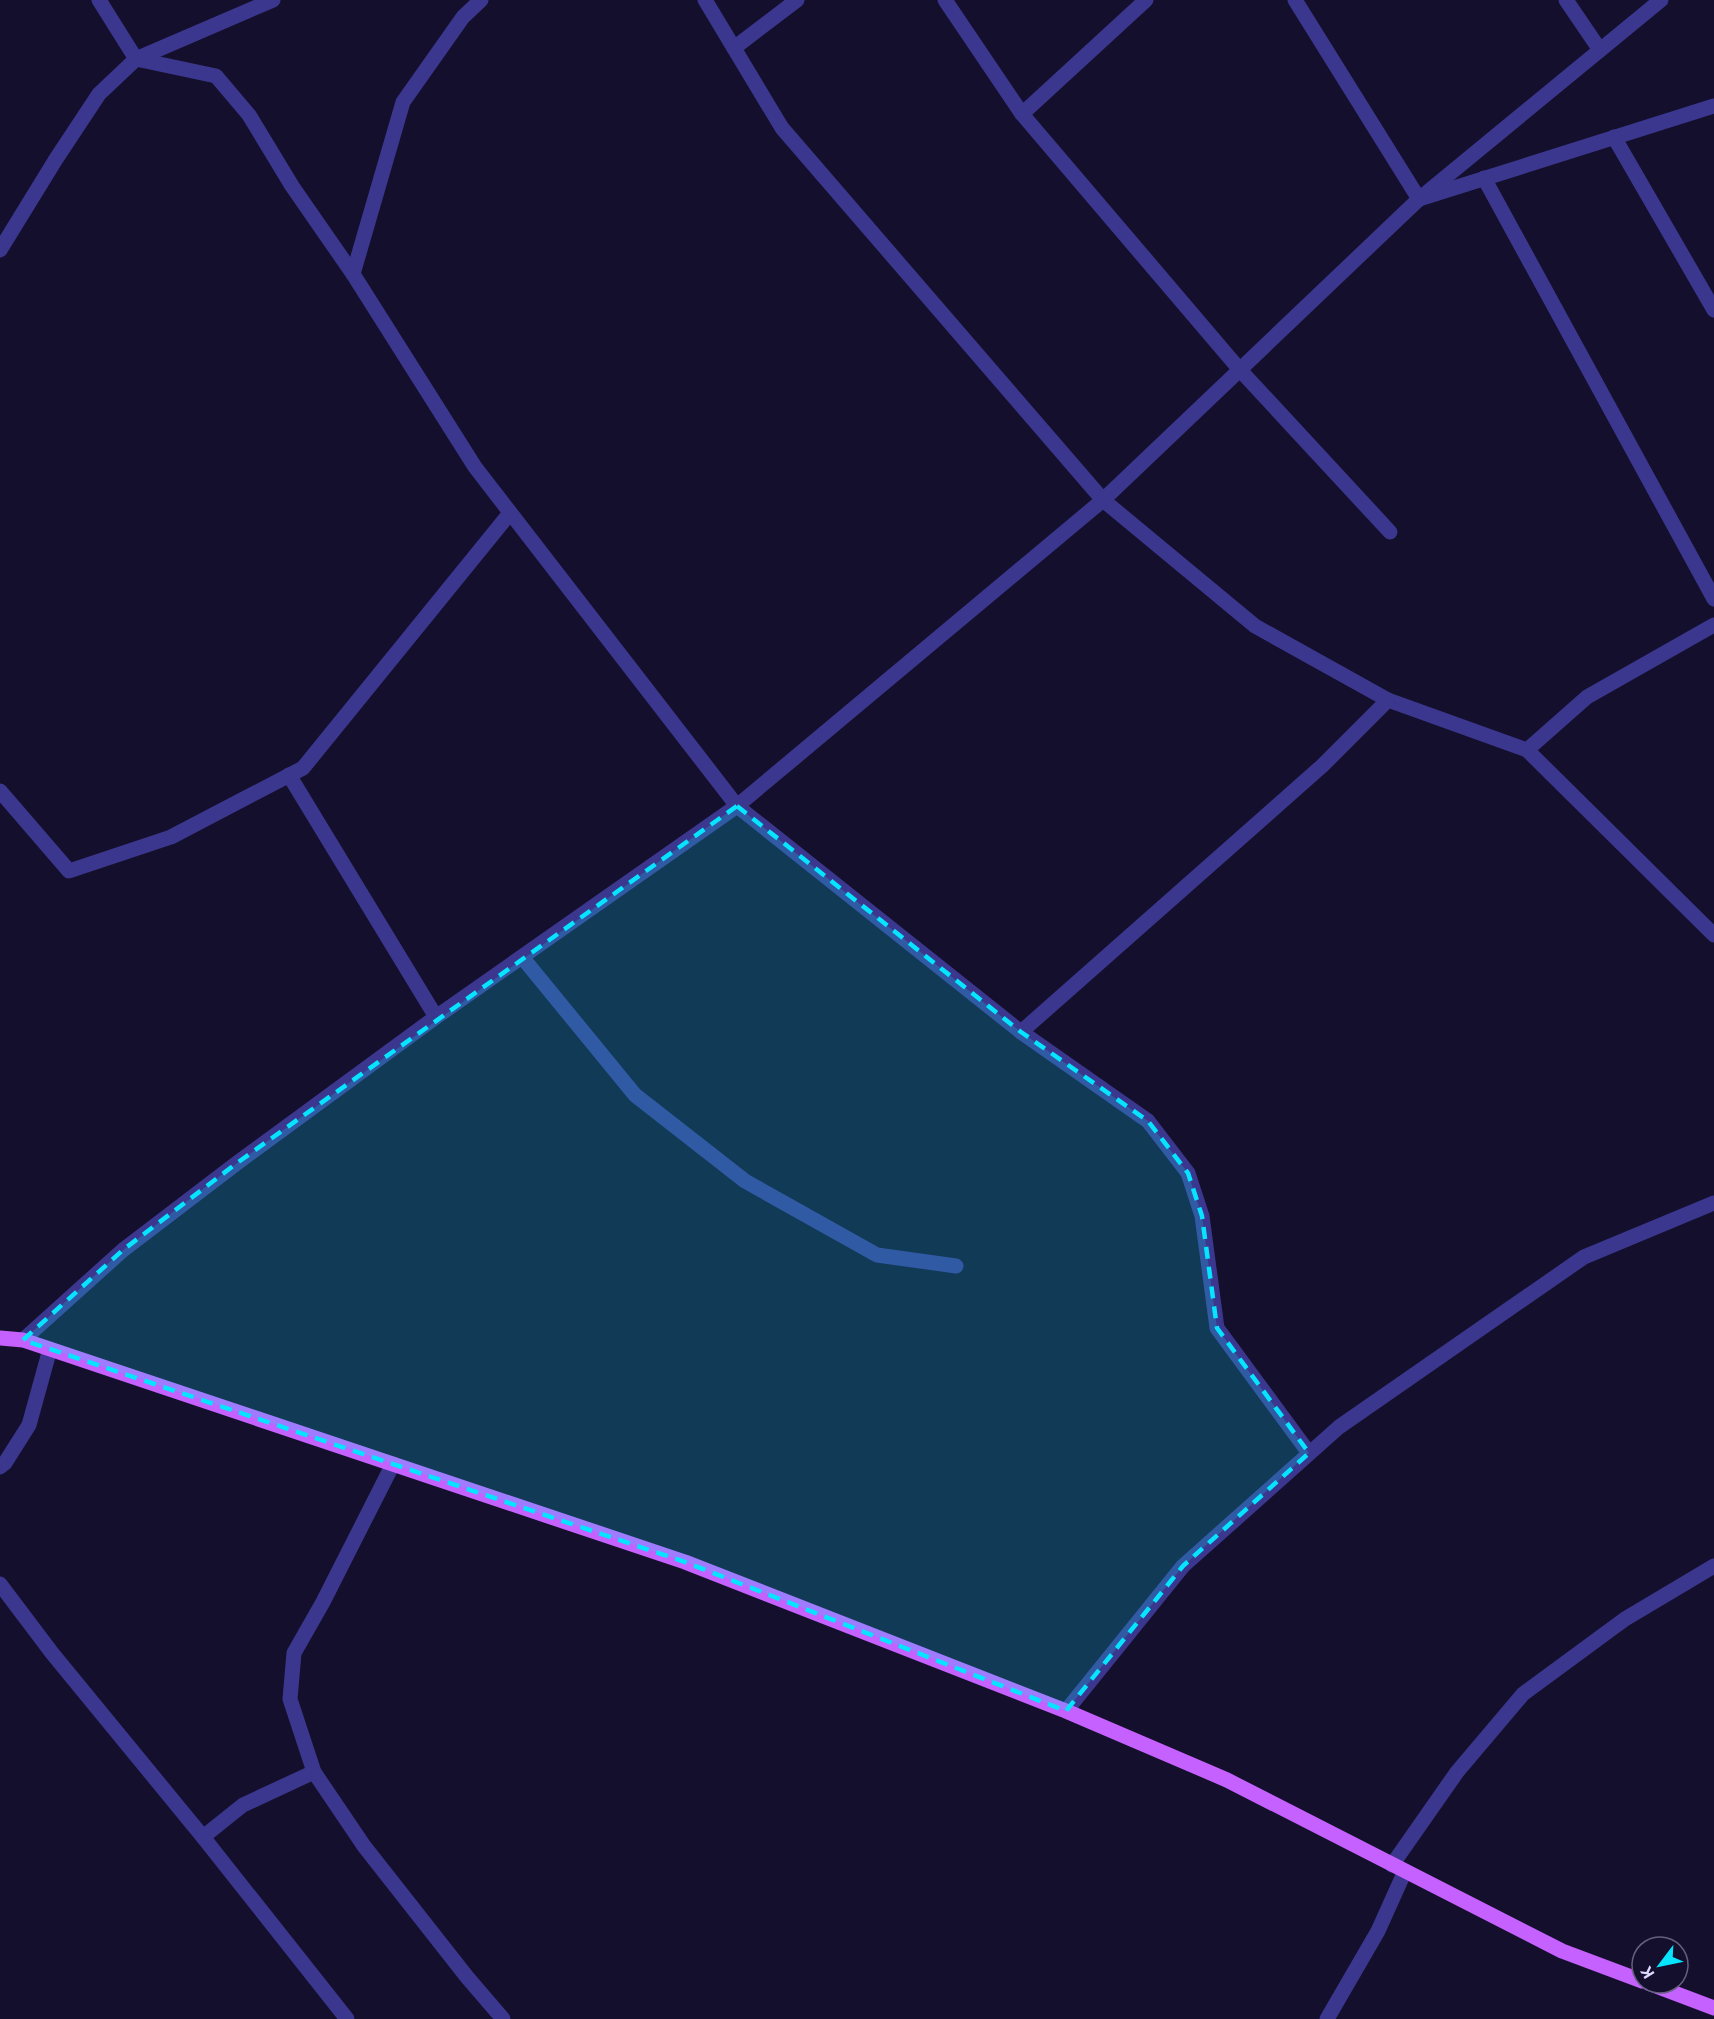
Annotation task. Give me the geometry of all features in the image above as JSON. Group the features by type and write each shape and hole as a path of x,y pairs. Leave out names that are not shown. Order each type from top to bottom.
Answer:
{"main road":[{"path":"0,1338 22,1340 50,1349 685,1562 1066,1711 1227,1780 1562,1951 1630,1976"},
{"path":"1680,1995 1714,2008"}],"street":[{"path":"99,0 136,58 216,76 249,115 292,186 353,274 475,467 737,806 1021,1032 1148,1121 1188,1173 1202,1216 1217,1328 1309,1453"},
{"path":"0,250 99,94 136,58 273,0"},
{"path":"353,274 403,102 463,17 481,0"},
{"path":"705,0 782,128 1103,500 1255,626 1388,700 1527,750 1714,935"},
{"path":"734,48 796,0"},
{"path":"945,0 1022,114 1240,370 1390,532"},
{"path":"1022,114 1146,0"},
{"path":"1295,0 1419,199"},
{"path":"1566,0 1600,50"},
{"path":"22,1340 123,1250 237,1163 436,1017 737,806 1103,500 1419,199 1661,0"},
{"path":"1419,199 1714,105"},
{"path":"1614,137 1714,310"},
{"path":"1484,178 1714,599"},
{"path":"0,791 69,871 171,837 303,768 510,513"},
{"path":"1527,750 1587,697 1714,625"},
{"path":"1021,1032 1322,766 1388,700"},
{"path":"289,775 436,1017"},
{"path":"522,957 635,1095 745,1181 877,1255 956,1266"},
{"path":"1066,1711 1183,1566 1338,1427 1584,1257 1714,1203"},
{"path":"0,1467 5,1463 29,1425 50,1349"},
{"path":"393,1464 323,1602 294,1653 290,1700 314,1772 364,1846 503,2019"},
{"path":"1327,2019 1378,1931 1399,1868 1457,1772 1523,1694 1625,1619 1714,1566"},
{"path":"0,1584 52,1653 203,1837 347,2019"},
{"path":"203,1837 243,1805 314,1772"}],"highlighted area":[{"path":"737,806 1021,1032 1148,1121 1188,1173 1202,1216 1217,1328 1309,1453 1183,1566 1066,1711 685,1562 23,1340 123,1250 237,1163"}]}
